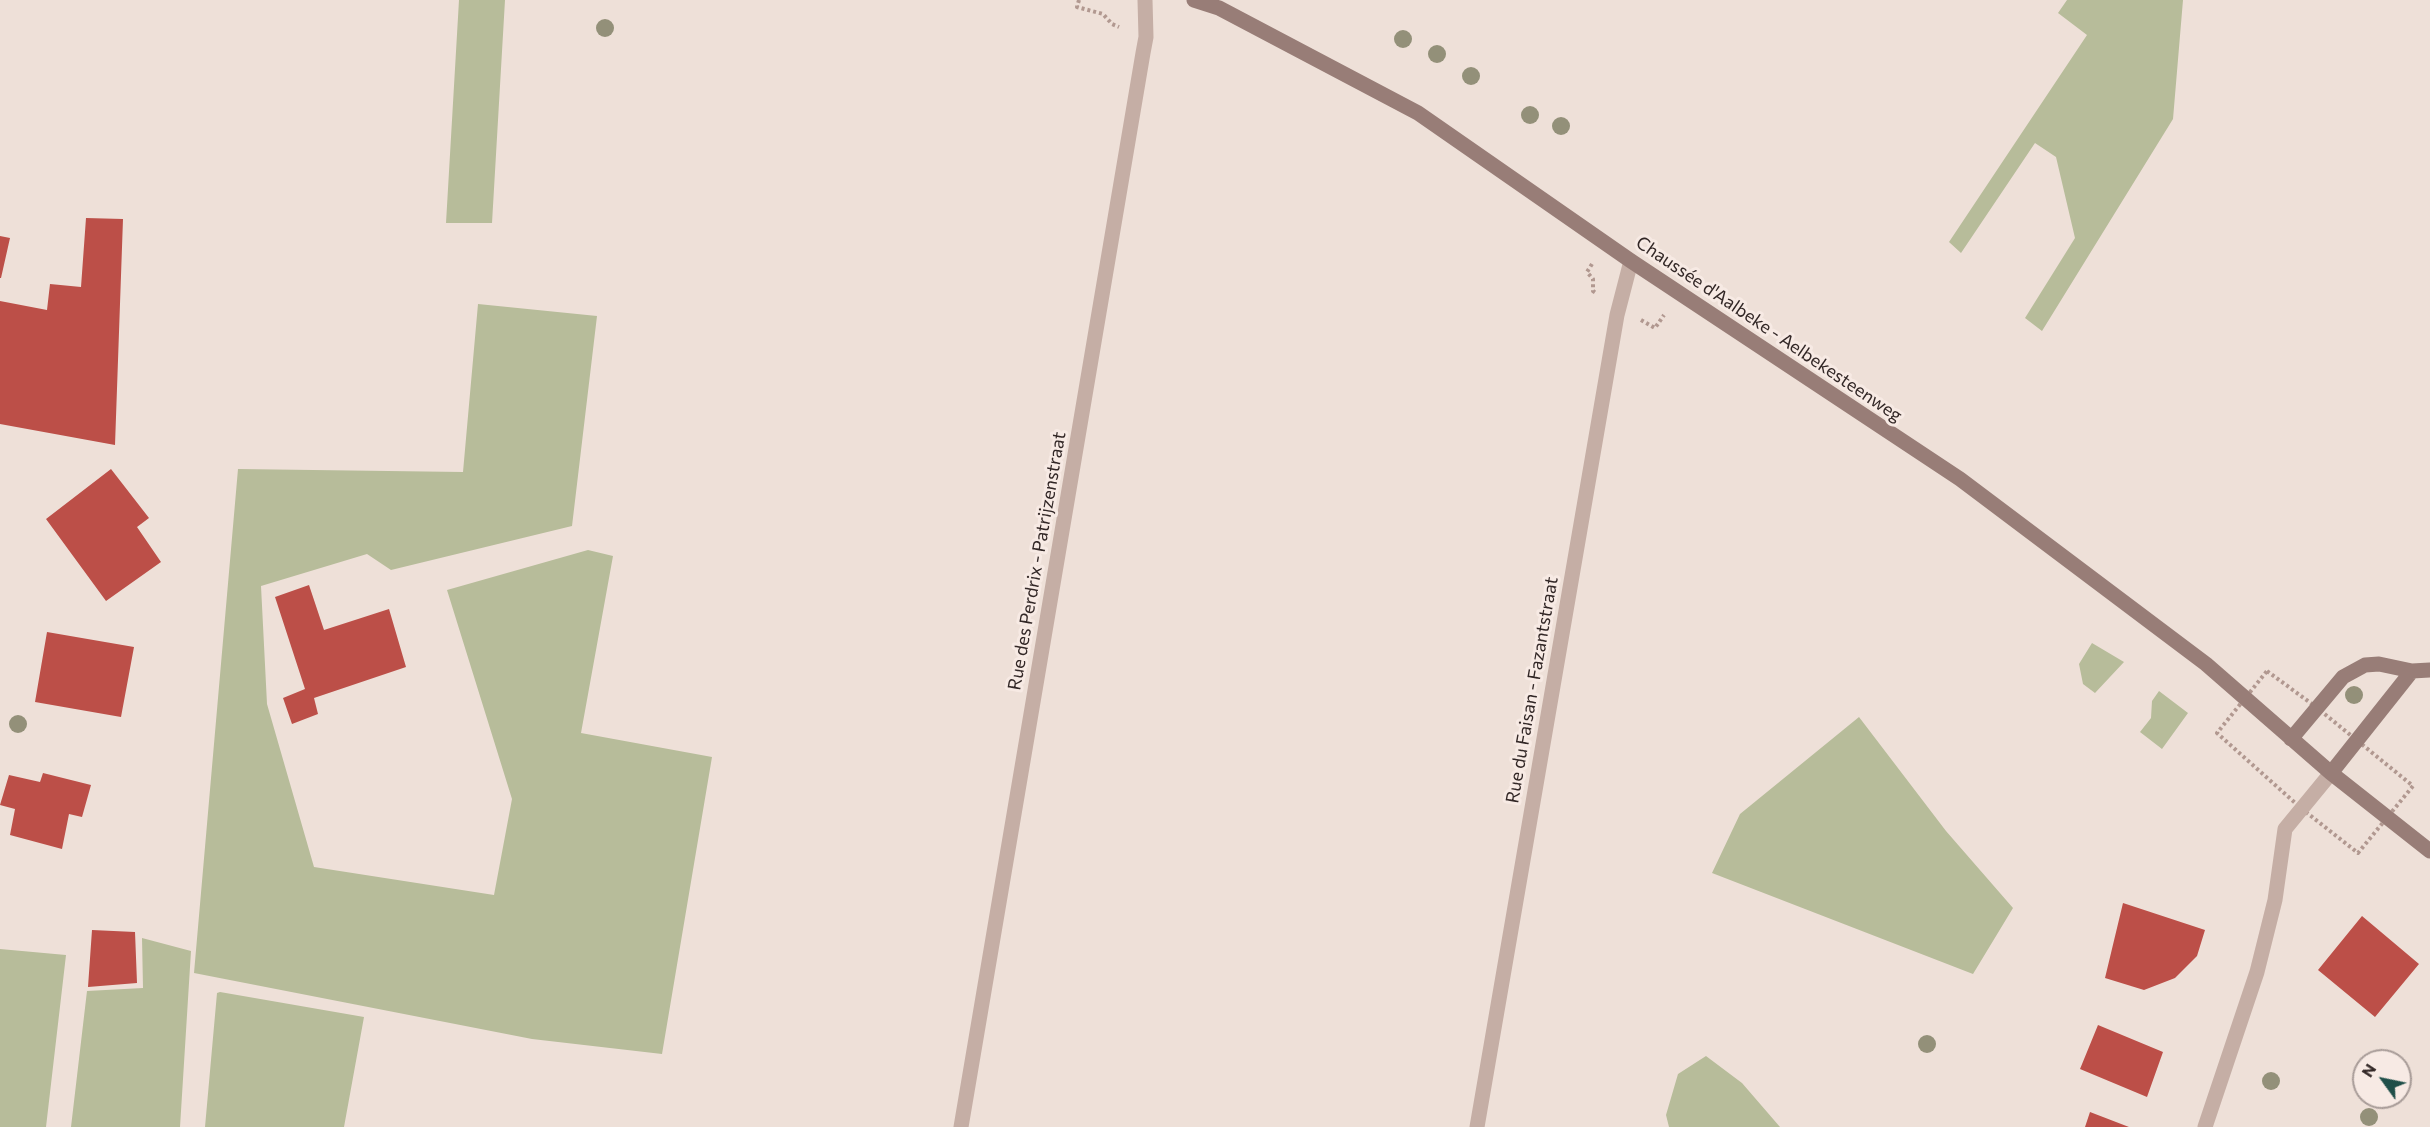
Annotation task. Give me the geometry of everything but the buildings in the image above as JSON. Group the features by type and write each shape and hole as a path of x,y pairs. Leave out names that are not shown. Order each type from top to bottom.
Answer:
{"main road":[{"name":"Chaussée d'Aalbeke - Aelbekesteenweg","path":"1194,0 1219,8 1418,113 1631,261 1960,479 2205,664 2290,739 2430,851"},
{"path":"2290,739 2343,677 2365,664 2379,664 2412,671 2430,670"},
{"path":"2331,773 2412,671"}],"street":[{"name":"Rue des Perdrix - Patrijzenstraat","path":"961,1127 1146,37 1145,0"},
{"name":"Rue du Faisan - Fazantstraat","path":"1477,1127 1617,315 1631,261"},
{"path":"2205,1127 2257,972 2275,900 2285,829 2331,773"}],"path":[{"path":"1079,0 1077,7 1103,14 1112,24 1146,37"}],"green space":[{"path":"459,0 505,0 492,223 446,223"},
{"path":"2067,0 2183,0 2173,119 2042,331 2025,318 2075,238 2056,157 2035,143 1961,253 1949,242 2087,35 2058,13"},
{"path":"478,304 597,316 572,526 391,570 367,554 261,586 267,704 314,867 494,895 512,799 447,590 588,550 613,556 581,733 712,757 662,1054 532,1039 194,973 238,469 463,472"},
{"path":"2092,643 2124,662 2095,693 2083,684 2079,664"},
{"path":"2159,691 2188,713 2162,749 2140,732 2151,718 2152,701"},
{"path":"1859,717 1946,831 2013,908 1973,974 1712,873 1740,814"},
{"path":"142,938 191,951 180,1127 71,1127 87,991 143,988"},
{"path":"0,949 66,955 46,1127 0,1127"},
{"path":"217,993 364,1017 344,1127 205,1127"},
{"path":"1706,1056 1742,1083 1780,1127 1669,1127 1666,1115 1678,1074"}]}
